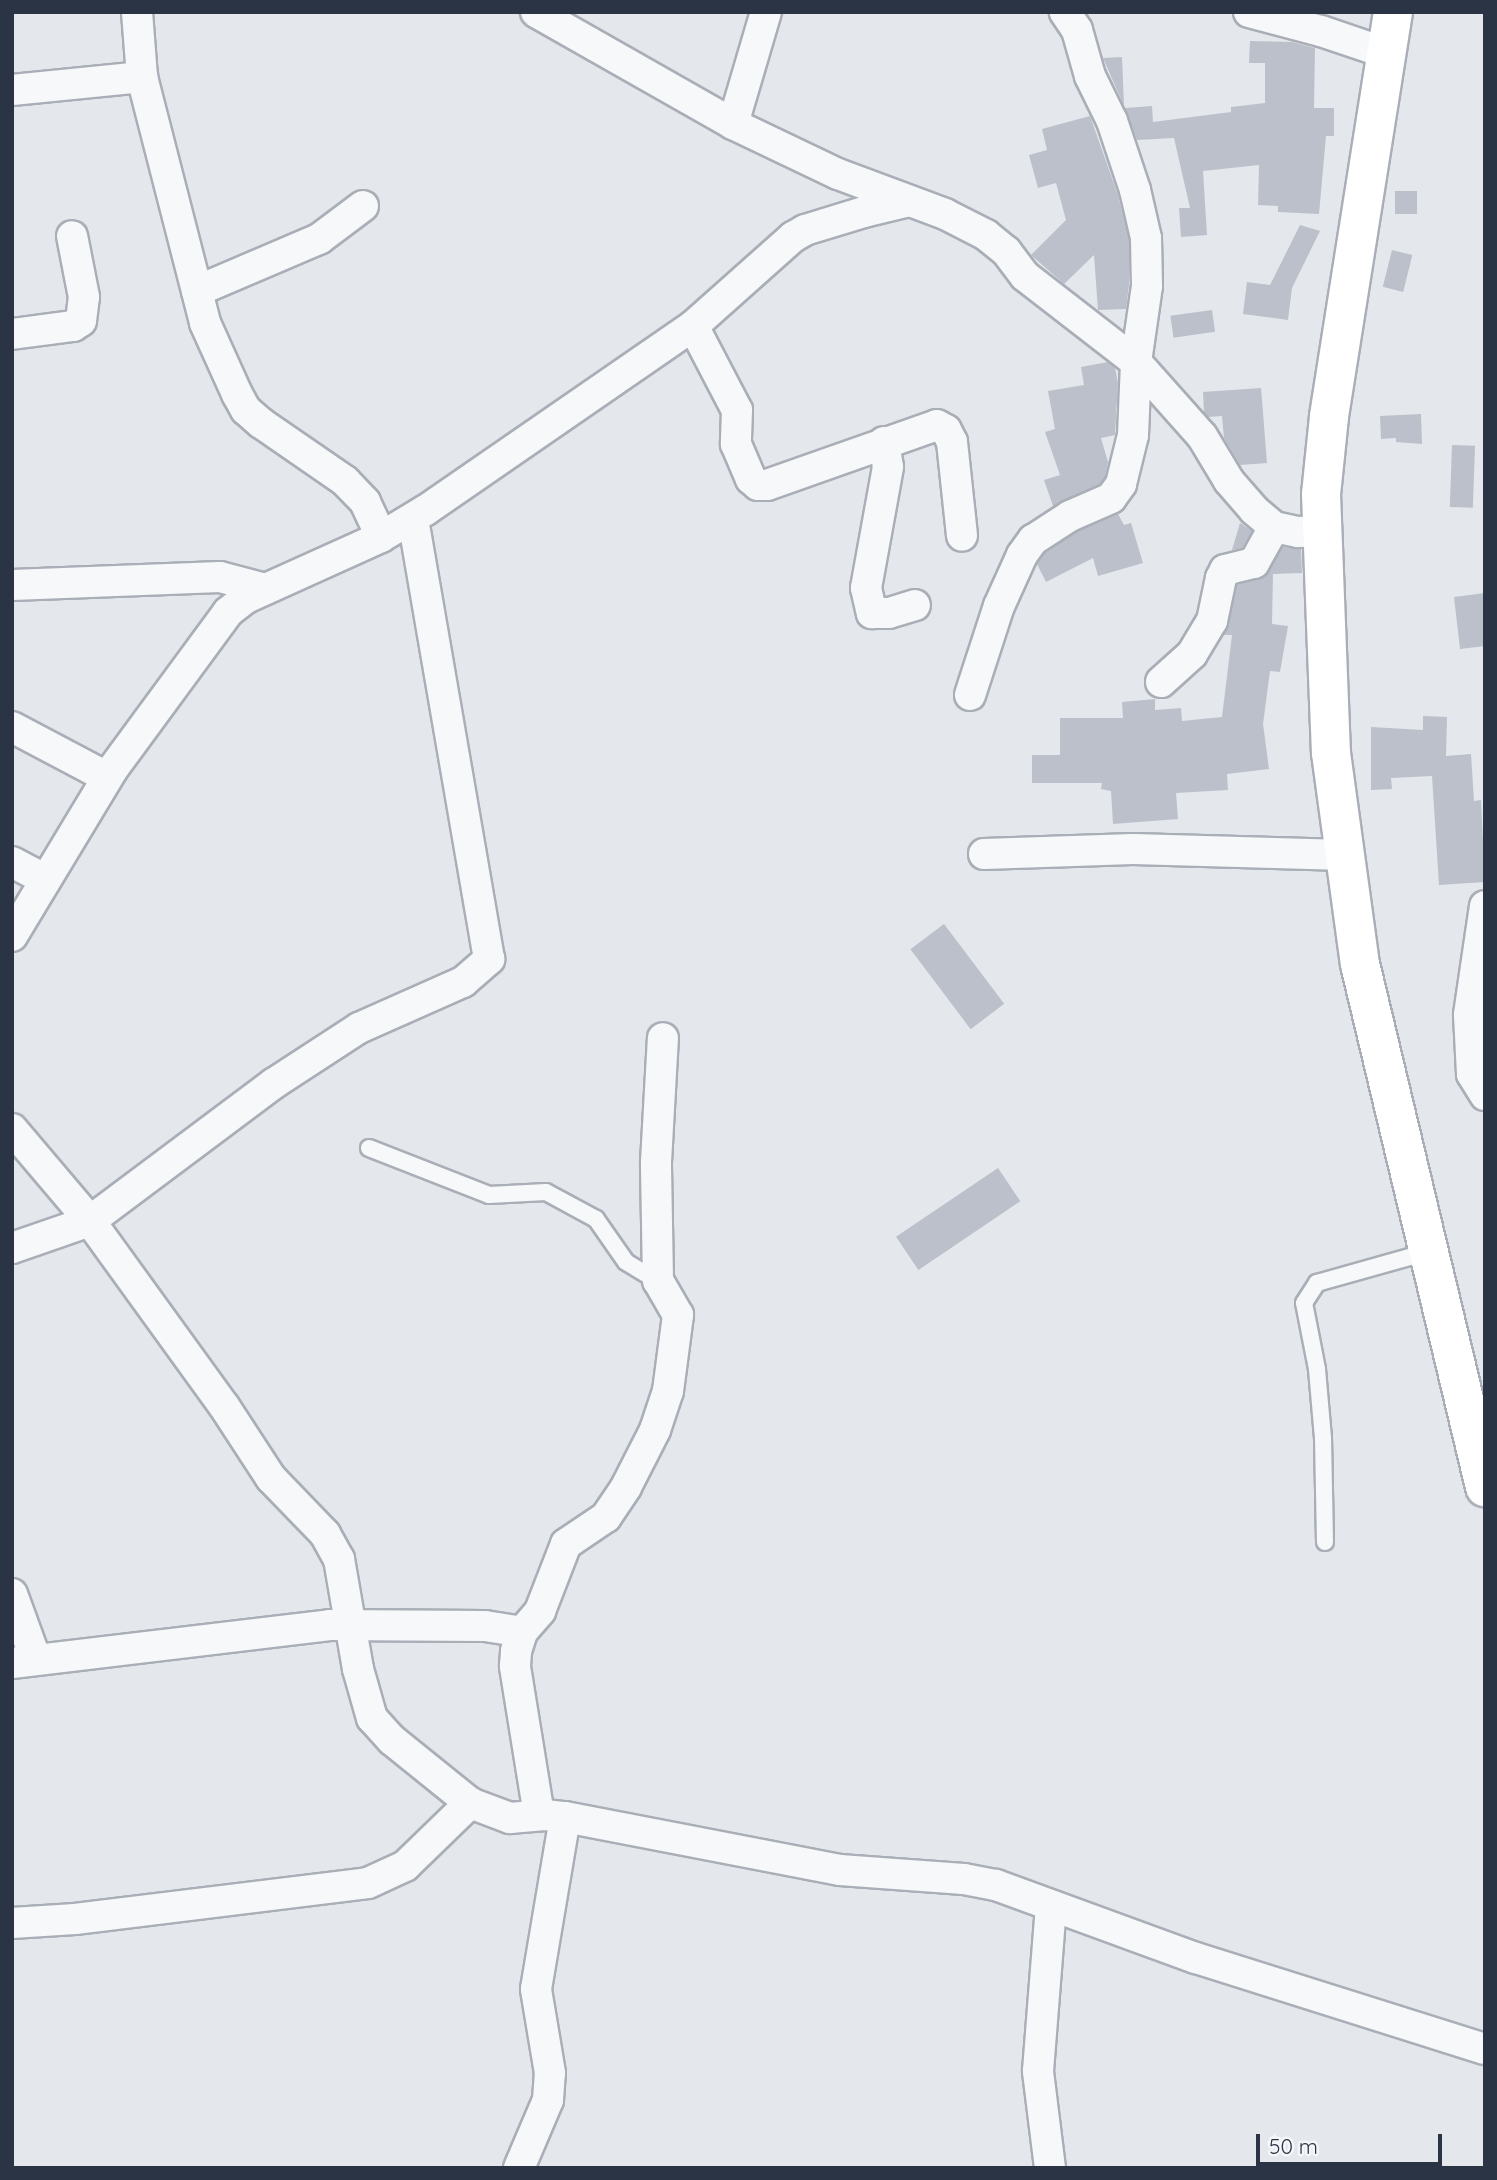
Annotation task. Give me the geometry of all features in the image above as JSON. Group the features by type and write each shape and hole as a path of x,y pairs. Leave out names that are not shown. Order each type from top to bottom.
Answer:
{"main road":[{"path":"1394,12 1329,417 1321,494 1331,753 1360,964 1485,1487"}],"street":[{"path":"137,12 142,77 205,323 246,410 345,481 365,502 381,537"},
{"path":"536,12 565,20 733,124 838,174 965,223 986,235 1006,251 1025,276 1136,362 1202,436 1238,491 1273,527 1298,533 1322,531"},
{"path":"733,124 766,12"},
{"path":"970,695 999,606 1033,540 1070,516 1111,498 1121,484 1133,435 1136,362 1147,286 1144,227 1112,121 1090,76 1077,30 1065,12"},
{"path":"1250,12 1322,22 1386,53"},
{"path":"12,90 142,77"},
{"path":"12,936 107,777 228,612 265,589 381,537 412,519 693,326 806,230 909,201"},
{"path":"197,291 319,239 363,206"},
{"path":"12,334 73,326 81,321 84,297 72,236"},
{"path":"693,326 737,410 736,444 751,479 758,485 767,485 937,425 947,430 953,442 962,535"},
{"path":"884,442 888,467 866,588 872,613 889,613 915,605"},
{"path":"12,1248 90,1221 273,1084 359,1028 463,982 489,959 412,519"},
{"path":"1161,682 1192,654 1212,621 1220,578 1225,570 1254,563 1273,527"},
{"path":"12,585 220,577 265,589"},
{"path":"12,727 107,777"},
{"path":"984,854 1133,849 1345,855"},
{"path":"12,862 46,880"},
{"path":"1485,906 1469,1015 1472,1074 1485,1095"},
{"path":"519,2168 548,2100 550,2073 536,1989 552,1816 515,1667 522,1632 540,1611 566,1545 606,1517 626,1487 655,1430 668,1391 678,1315 658,1281 656,1162 663,1038"},
{"path":"12,1129 90,1221 224,1406 271,1478 325,1534 340,1559 358,1669 372,1718 392,1741 470,1803 510,1818 552,1816 840,1871 964,1879 996,1885 1196,1958 1485,2049"},
{"path":"12,1594 24,1661 351,1624 485,1626 522,1632"},
{"path":"12,1923 75,1919 368,1883 405,1866 470,1803"},
{"path":"1050,2168 1038,2071 1051,1906"}],"lane":[{"path":"369,1148 489,1195 546,1192 596,1219 626,1262 658,1281"},
{"path":"1325,1542 1321,1410 1317,1369 1304,1303 1317,1283 1427,1251"}],"building":[{"path":"1250,41 1292,42 1315,48 1314,108 1334,108 1334,136 1326,136 1319,214 1278,212 1278,206 1258,205 1259,165 1203,171 1207,235 1181,237 1179,208 1190,208 1174,138 1137,140 1125,108 1152,106 1153,122 1231,112 1231,107 1265,103 1265,63 1249,63"},
{"path":"1122,57 1124,106 1103,58"},
{"path":"1090,116 1118,195 1129,240 1126,309 1098,310 1094,255 1064,284 1031,255 1066,220 1056,183 1038,188 1029,155 1047,150 1042,129"},
{"path":"1395,191 1417,191 1417,214 1395,214"},
{"path":"1300,225 1320,231 1292,288 1288,320 1243,314 1247,282 1270,285"},
{"path":"1392,250 1412,255 1403,292 1383,287"},
{"path":"1212,310 1215,332 1173,338 1170,316"},
{"path":"1108,362 1115,368 1118,383 1115,435 1101,438 1108,462 1105,477 1100,484 1053,506 1044,480 1060,475 1045,432 1055,429 1048,391 1084,385 1081,367"},
{"path":"1261,388 1267,463 1240,465 1224,438 1222,416 1208,417 1204,412 1203,392"},
{"path":"1421,414 1422,444 1396,442 1396,438 1381,439 1380,416"},
{"path":"1452,445 1475,446 1473,508 1450,507"},
{"path":"1118,514 1124,525 1131,523 1143,563 1098,576 1093,558 1046,582 1037,564 1045,553 1078,531"},
{"path":"1240,523 1252,531 1242,548 1232,550"},
{"path":"1283,547 1301,549 1302,573 1273,574 1272,624 1288,626 1280,672 1270,671 1263,724 1269,769 1227,774 1228,790 1176,793 1178,819 1113,824 1111,791 1101,789 1102,783 1032,783 1032,755 1060,755 1060,718 1123,718 1122,702 1155,699 1155,710 1181,708 1182,721 1222,717 1232,635 1224,635 1237,585 1265,577"},
{"path":"1485,593 1485,646 1460,649 1454,597"},
{"path":"1423,716 1447,717 1446,756 1471,754 1474,801 1481,800 1485,882 1439,885 1432,776 1391,778 1392,789 1371,790 1371,727 1423,730"},
{"path":"944,924 1004,1004 971,1029 910,949"},
{"path":"998,1168 1020,1201 918,1270 896,1237"}]}
